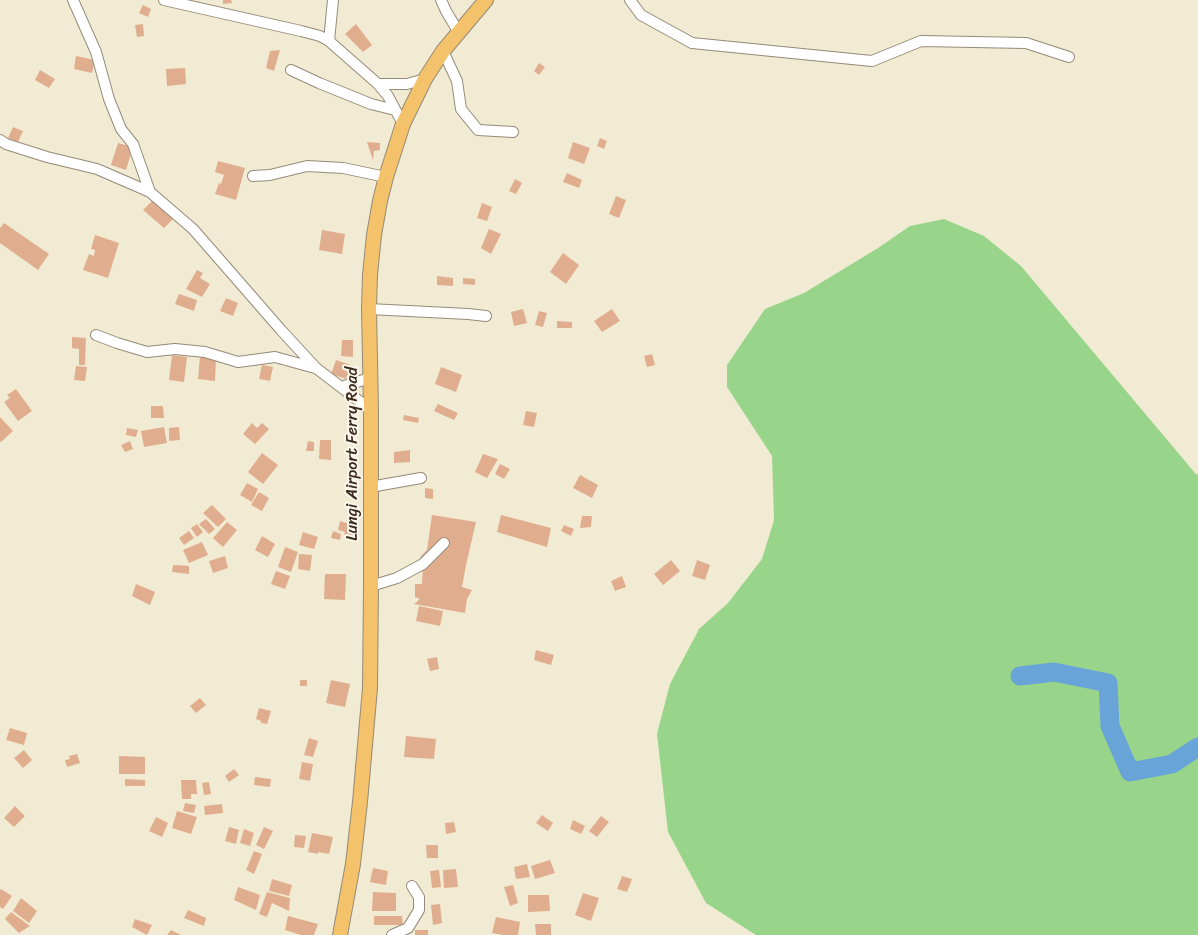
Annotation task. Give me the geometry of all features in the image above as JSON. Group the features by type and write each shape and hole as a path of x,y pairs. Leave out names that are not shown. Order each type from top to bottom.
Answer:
{"main road":[{"name":"Lungi Airport Ferry Road","path":"340,935 353,864 370,688 371,410 369,309 374,235 386,177 403,124 425,80 443,52 486,0"}],"street":[{"path":"73,0 96,52 109,99 121,129 133,144 150,192"},
{"path":"164,0 320,36 378,84 388,96 403,124"},
{"path":"328,41 333,0"},
{"path":"441,0 459,33"},
{"path":"630,0 641,15 692,43 872,61 920,41 1026,43 1069,57"},
{"path":"443,52 457,81 460,109 478,130 513,132"},
{"path":"291,70 371,104 395,110"},
{"path":"378,84 407,84 425,80"},
{"path":"0,140 6,144 47,157 97,169 150,192 194,229 316,368 371,410"},
{"path":"253,176 307,166 343,168 386,177"},
{"path":"369,309 486,316"},
{"path":"96,335 117,344 146,352 175,349 205,352 238,362 275,357 316,368"},
{"path":"341,387 370,378"},
{"path":"370,487 421,478"},
{"path":"371,586 397,578 423,564 444,543"},
{"path":"392,935 408,928 419,910 419,897 412,886"}],"green space":[{"path":"944,219 984,236 1021,266 1198,475 1198,935 756,935 706,903 668,832 657,734 670,684 699,629 728,603 762,559 774,520 772,456 727,387 727,365 765,309 804,293 910,226"}],"building":[{"path":"223,0 231,0 232,3 223,4"},
{"path":"143,5 151,9 148,17 139,13"},
{"path":"143,24 144,36 137,37 135,25"},
{"path":"356,24 372,45 363,52 345,34"},
{"path":"280,50 274,71 266,68 270,51"},
{"path":"76,56 95,60 92,73 74,69"},
{"path":"539,63 545,67 539,75 534,71"},
{"path":"185,68 186,84 167,86 166,69"},
{"path":"40,70 55,79 49,88 35,80"},
{"path":"13,127 23,131 18,142 8,138"},
{"path":"600,138 607,141 604,149 597,146"},
{"path":"367,142 380,143 380,150 374,151 373,160"},
{"path":"573,142 590,148 584,164 568,158"},
{"path":"118,143 133,147 126,170 111,165"},
{"path":"218,161 245,168 236,200 215,194 224,175 215,172"},
{"path":"567,173 582,180 579,188 563,182"},
{"path":"515,179 522,183 516,194 509,191"},
{"path":"616,196 626,200 619,218 609,214"},
{"path":"152,201 173,219 164,228 143,210"},
{"path":"482,203 492,207 487,221 477,218"},
{"path":"4,223 49,254 38,270 0,243 0,228"},
{"path":"489,229 501,234 491,254 481,248"},
{"path":"322,230 345,234 342,254 319,250"},
{"path":"95,235 119,243 108,278 83,270 89,254 94,256 95,250 91,249"},
{"path":"563,253 579,265 566,284 550,272"},
{"path":"197,270 203,273 200,278 210,284 202,297 186,289"},
{"path":"437,276 453,278 453,286 437,285"},
{"path":"463,278 475,279 475,285 463,284"},
{"path":"179,294 197,300 194,311 175,304"},
{"path":"226,298 238,303 233,316 220,311"},
{"path":"523,309 527,323 514,326 511,312"},
{"path":"612,309 620,321 602,332 594,321"},
{"path":"539,311 547,313 543,327 535,325"},
{"path":"557,321 572,322 572,328 557,328"},
{"path":"72,337 86,338 85,365 79,365 79,349 72,348"},
{"path":"342,340 353,340 353,357 341,356"},
{"path":"652,354 655,365 647,367 644,356"},
{"path":"172,355 187,357 184,382 169,380"},
{"path":"200,357 216,358 215,381 198,379"},
{"path":"336,360 351,365 346,379 331,374"},
{"path":"262,365 273,367 270,381 259,379"},
{"path":"76,366 87,367 85,381 74,380"},
{"path":"441,367 462,375 456,392 435,384"},
{"path":"16,389 32,411 18,421 4,402 10,398 7,395"},
{"path":"438,404 458,413 454,420 434,411"},
{"path":"151,406 163,406 164,418 151,418"},
{"path":"526,411 537,413 534,427 523,425"},
{"path":"404,415 419,418 418,423 403,420"},
{"path":"0,417 13,431 1,442 0,441"},
{"path":"252,423 257,428 262,423 269,429 255,444 243,434"},
{"path":"164,427 167,443 144,447 141,431"},
{"path":"179,427 180,440 169,441 169,428"},
{"path":"127,428 138,430 136,437 126,435"},
{"path":"320,440 331,440 331,460 319,459"},
{"path":"130,441 133,449 125,452 121,445"},
{"path":"308,441 314,442 314,451 306,451"},
{"path":"410,450 410,462 394,463 394,452"},
{"path":"262,453 278,465 263,484 248,472"},
{"path":"483,454 498,459 487,478 475,472"},
{"path":"500,464 510,469 504,479 495,474"},
{"path":"580,475 598,485 592,498 573,488"},
{"path":"247,483 258,489 252,502 240,495"},
{"path":"425,488 433,489 433,499 425,498"},
{"path":"259,492 269,498 262,511 251,505"},
{"path":"212,505 226,519 218,527 203,513"},
{"path":"432,515 476,522 462,587 472,590 467,599 465,613 414,604 420,599 415,597 415,584 422,584 423,564 420,557 427,550"},
{"path":"501,515 551,528 547,547 497,532"},
{"path":"582,516 592,516 591,527 580,528"},
{"path":"206,519 215,529 209,534 199,524"},
{"path":"340,521 356,526 352,537 344,535 345,532 338,530"},
{"path":"227,522 237,530 223,547 213,538"},
{"path":"197,524 203,532 197,537 191,528"},
{"path":"564,525 574,529 571,536 561,531"},
{"path":"189,531 194,538 184,545 179,538"},
{"path":"333,531 341,534 340,540 331,538"},
{"path":"303,532 318,537 314,549 299,545"},
{"path":"262,536 275,544 268,557 255,550"},
{"path":"202,542 208,555 189,563 183,550"},
{"path":"285,547 298,552 291,572 278,567"},
{"path":"299,554 312,555 310,571 298,569"},
{"path":"225,556 228,568 213,573 209,561"},
{"path":"671,560 680,571 663,585 654,574"},
{"path":"697,560 710,565 705,580 692,576"},
{"path":"173,565 189,566 189,574 172,572"},
{"path":"276,571 290,576 285,589 271,584"},
{"path":"325,574 346,574 345,600 324,599"},
{"path":"622,576 626,587 615,591 611,581"},
{"path":"136,584 155,592 150,605 132,596"},
{"path":"419,606 443,611 440,626 416,621"},
{"path":"536,650 554,655 551,665 534,660"},
{"path":"437,657 439,669 430,671 427,659"},
{"path":"300,680 307,680 307,686 300,686"},
{"path":"331,680 350,684 345,707 326,703"},
{"path":"200,698 206,705 196,713 190,706"},
{"path":"259,708 271,711 267,724 261,723 261,721 256,719"},
{"path":"10,728 27,733 24,745 6,740"},
{"path":"406,736 436,739 434,759 404,757"},
{"path":"309,738 318,741 313,757 304,755"},
{"path":"24,750 32,760 23,768 14,758"},
{"path":"77,754 80,763 67,767 65,760 70,759 69,756"},
{"path":"119,756 145,757 145,774 119,774"},
{"path":"302,762 313,764 310,781 299,779"},
{"path":"234,769 239,775 229,782 225,776"},
{"path":"255,777 271,779 270,787 254,785"},
{"path":"125,779 145,780 145,786 125,786"},
{"path":"181,780 196,780 197,794 191,794 191,799 182,799"},
{"path":"209,782 211,794 204,795 202,783"},
{"path":"185,803 196,805 194,813 183,811"},
{"path":"222,804 223,813 205,815 204,806"},
{"path":"15,806 25,816 14,827 4,818"},
{"path":"177,811 197,817 191,834 172,828"},
{"path":"542,815 553,823 548,831 536,823"},
{"path":"601,816 609,822 597,837 589,831"},
{"path":"156,817 168,823 162,837 149,831"},
{"path":"573,820 585,826 581,834 570,829"},
{"path":"454,822 456,832 446,834 445,823"},
{"path":"229,827 239,830 236,844 225,841"},
{"path":"264,827 273,831 264,849 256,845"},
{"path":"244,829 254,833 250,846 240,843"},
{"path":"312,833 333,837 329,854 308,852"},
{"path":"295,835 306,836 304,848 294,847"},
{"path":"426,845 438,845 438,858 427,858"},
{"path":"254,851 262,854 254,874 246,870"},
{"path":"550,860 555,873 535,879 531,866"},
{"path":"527,864 530,877 516,879 514,867"},
{"path":"373,868 388,871 386,885 370,882"},
{"path":"456,869 458,887 444,888 443,870"},
{"path":"439,870 441,887 432,888 430,871"},
{"path":"622,876 632,879 627,892 617,889"},
{"path":"272,879 292,885 289,896 269,891"},
{"path":"513,885 518,903 510,906 504,887"},
{"path":"238,887 260,895 256,910 234,900"},
{"path":"1,889 12,896 3,909 0,907"},
{"path":"267,892 290,898 289,911 272,903 267,917 259,914"},
{"path":"373,892 396,893 396,911 372,911"},
{"path":"583,893 599,898 591,921 575,915"},
{"path":"528,895 549,895 550,911 528,912"},
{"path":"21,898 37,911 29,923 13,911"},
{"path":"440,904 442,923 433,925 431,905"},
{"path":"188,910 206,918 204,926 184,918"},
{"path":"11,912 30,926 19,933 5,919"},
{"path":"288,916 318,924 314,935 301,935 285,930"},
{"path":"374,916 402,916 403,925 374,925"},
{"path":"496,917 520,922 518,935 492,933"},
{"path":"135,919 152,925 147,935 132,927"},
{"path":"535,924 551,924 551,935 536,935"},
{"path":"171,930 181,935 167,935"},
{"path":"415,930 428,930 428,935 415,935"}],"waterway":[{"path":"1020,676 1054,672 1108,683 1110,726 1130,772 1172,764 1198,747"}]}
